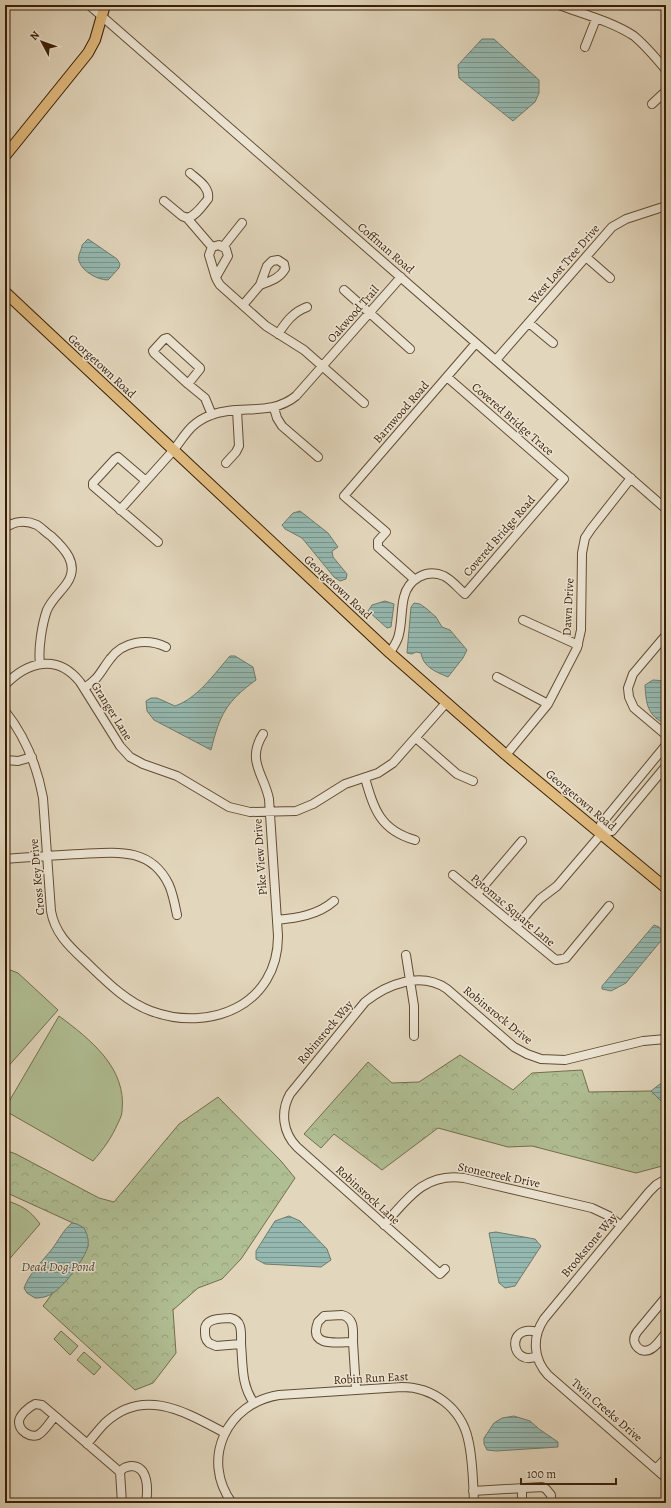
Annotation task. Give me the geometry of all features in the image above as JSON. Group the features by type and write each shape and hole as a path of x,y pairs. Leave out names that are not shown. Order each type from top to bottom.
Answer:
{"main road":[{"path":"5,156 88,53 95,40 105,5"},
{"name":"Georgetown Road","path":"5,292 390,654 506,755 602,833 666,888"}],"street":[{"name":"Coffman Road","path":"89,5 666,509"},
{"path":"559,5 616,27 632,36 642,43 666,70"},
{"path":"585,47 596,19"},
{"path":"652,104 666,91"},
{"path":"187,218 196,214 208,199 208,192 190,173"},
{"path":"164,201 182,216 187,218 212,248"},
{"name":"West Lost Tree Drive","path":"496,360 612,227 619,222 666,206"},
{"path":"223,247 242,223"},
{"path":"216,277 228,256 227,251 218,245 212,248 209,255 216,277 221,286 266,326 300,347 364,403"},
{"path":"586,257 610,278"},
{"name":"Oakwood Trail","path":"120,510 173,450 188,430 198,422 212,415 224,412 274,408 286,403 296,396 401,277"},
{"path":"243,305 260,285"},
{"path":"344,290 410,349"},
{"path":"278,334 291,316 307,307"},
{"path":"529,322 553,344"},
{"path":"188,384 200,368 166,338 153,351 154,353 188,384 205,398 212,415"},
{"name":"Barnwood Road","path":"414,579 378,547 378,541 386,532 344,496 476,343"},
{"name":"Covered Bridge Trace","path":"447,377 564,479"},
{"path":"274,408 277,418 282,426 318,457"},
{"path":"226,463 236,452 239,446 237,410"},
{"path":"146,481 118,457 115,458 93,483 94,488 158,542"},
{"name":"Dawn Drive","path":"506,755 548,704 578,646 580,630 582,554 584,543 591,529 631,478"},
{"name":"Covered Bridge Road","path":"414,579 425,574 436,574 447,578 465,594 564,479"},
{"path":"5,528 18,522 30,522 40,527 52,537 69,555 71,573 66,584 54,598 47,610 40,647 40,664"},
{"path":"390,654 399,634 402,604 405,592 414,579"},
{"path":"523,620 578,646"},
{"path":"666,635 633,674 628,688 629,698 634,708 666,735"},
{"path":"84,688 101,674 114,654 126,646 143,642 155,643 166,647"},
{"name":"Granger Lane","path":"5,685 26,668 40,664 55,665 63,668 76,678 84,688 120,746 125,753 135,760 177,776 234,809 250,812 269,811"},
{"path":"497,677 548,704"},
{"name":"Pike View Drive","path":"238,1007 256,995 263,986 273,968 277,951 277,920 269,811 296,810 313,804 345,784 378,773 393,763 446,703"},
{"name":"Cross Key Drive","path":"5,711 20,732 32,757 39,777 43,798 46,856 52,914 57,931 67,943 122,994 133,1002 149,1010 166,1016 198,1018 223,1014 238,1007"},
{"path":"263,734 258,745 256,760 259,773 268,793 269,811"},
{"path":"416,738 457,774 473,781"},
{"path":"602,833 601,824 666,745"},
{"path":"5,760 18,761 32,757"},
{"path":"516,928 540,899 557,886 602,833 612,831 666,766"},
{"path":"365,778 375,810 381,819 393,831 415,840"},
{"path":"477,894 522,841"},
{"path":"5,859 114,852 129,853 155,866 166,880 172,893 177,915"},
{"name":"Potomac Square Lane","path":"453,875 552,958 560,960 566,958 609,906"},
{"path":"277,920 304,916 319,911 334,901"},
{"path":"406,955 415,1015 414,1036"},
{"name":"Robinsrock Drive","path":"411,981 428,981 442,986 514,1047 541,1059 565,1060 643,1041 666,1039"},
{"name":"Robinsrock Way","path":"284,1122 286,1103 294,1089 365,1002 386,988 411,981"},
{"name":"Robinsrock Lane","path":"284,1122 288,1136 297,1148 440,1274 445,1269"},
{"name":"Stonecreek Drive","path":"384,1225 421,1186 437,1179 452,1177 464,1178 592,1208 609,1216 621,1226"},
{"name":"Brookstone Way","path":"535,1344 537,1332 544,1319 652,1190 666,1179"},
{"path":"666,1297 635,1335 635,1344 640,1350 649,1350 654,1347 666,1333"},
{"path":"353,1342 323,1342 319,1339 317,1334 318,1322 326,1316 342,1315 347,1317 352,1323 356,1390"},
{"path":"241,1344 216,1346 210,1344 205,1337 204,1329 206,1324 213,1320 230,1318 236,1320 240,1327 244,1385 254,1403"},
{"path":"537,1332 528,1330 521,1333 516,1339 515,1347 522,1357 530,1358 537,1356"},
{"name":"Twin Creeks Drive","path":"535,1344 537,1356 542,1368 666,1478"},
{"name":"Robin Run East","path":"232,1503 224,1489 218,1470 219,1452 225,1433 237,1415 254,1403 268,1397 279,1395 402,1387 416,1388 432,1393 448,1404 457,1414 467,1432 470,1447 474,1503"},
{"path":"55,1416 40,1434 32,1436 26,1433 19,1424 21,1417 30,1406 42,1404 120,1472 122,1503"},
{"path":"87,1444 101,1427 112,1418 133,1408 150,1405 167,1406 180,1410 225,1433"},
{"path":"656,1469 666,1458"},
{"path":"120,1472 128,1467 136,1466 142,1470 145,1476 146,1503"},
{"path":"473,1491 542,1487 546,1489 551,1499"},
{"path":"522,1489 522,1503"}],"green space":[{"path":"5,968 18,973 58,1010 5,1070"},
{"path":"59,1016 83,1034 94,1045 104,1056 119,1081 122,1096 122,1112 110,1139 93,1161 9,1113 7,1105"},
{"path":"460,1055 513,1090 532,1073 582,1070 589,1092 651,1091 666,1106 666,1165 636,1173 532,1146 508,1147 438,1128 382,1170 334,1134 321,1148 304,1134 368,1062 392,1083 419,1082"},
{"path":"218,1097 281,1161 295,1178 241,1259 222,1279 198,1288 173,1310 176,1353 153,1383 135,1390 43,1306 88,1246 84,1228 5,1192 5,1150 16,1154 99,1198 114,1202 179,1124"},
{"path":"5,1200 25,1209 40,1224 5,1264"},
{"path":"61,1331 78,1346 70,1355 54,1339"},
{"path":"84,1352 101,1367 94,1375 77,1360"}],"water":[{"path":"482,39 494,39 539,80 539,93 535,102 513,121 459,78 458,65"},
{"path":"88,239 117,259 120,264 119,268 108,280 104,280 90,274 83,268 79,261 82,245"},
{"path":"300,511 328,533 338,547 332,551 333,557 347,574 346,579 340,581 334,577 302,538 285,529 282,525 293,513"},
{"path":"385,601 394,604 391,627 387,628 368,611 372,605"},
{"path":"414,603 420,604 427,609 436,617 442,627 450,630 467,650 463,658 448,677 435,671 427,665 422,658 421,653 407,653 411,607"},
{"path":"230,656 235,656 253,667 256,680 231,702 221,718 211,750 154,720 147,711 146,701 151,698 157,698 175,706 191,697 205,685"},
{"path":"653,680 666,681 666,724 651,713 647,703 645,685"},
{"path":"654,925 659,927 665,936 626,983 611,991 602,989 602,986"},
{"path":"660,1084 666,1084 666,1106 651,1091"},
{"path":"289,1216 300,1221 327,1249 331,1260 321,1267 265,1264 256,1259 256,1251 275,1221"},
{"name":"Dead Dog Pond","path":"72,1223 84,1228 88,1237 88,1246 83,1258 74,1272 58,1290 46,1296 35,1298 27,1293 24,1288 33,1272"},
{"path":"496,1232 535,1239 541,1246 515,1286 505,1288 499,1283 489,1233"},
{"path":"514,1416 530,1421 558,1442 558,1447 496,1451 487,1450 484,1444 484,1438 494,1423 502,1418"}]}
